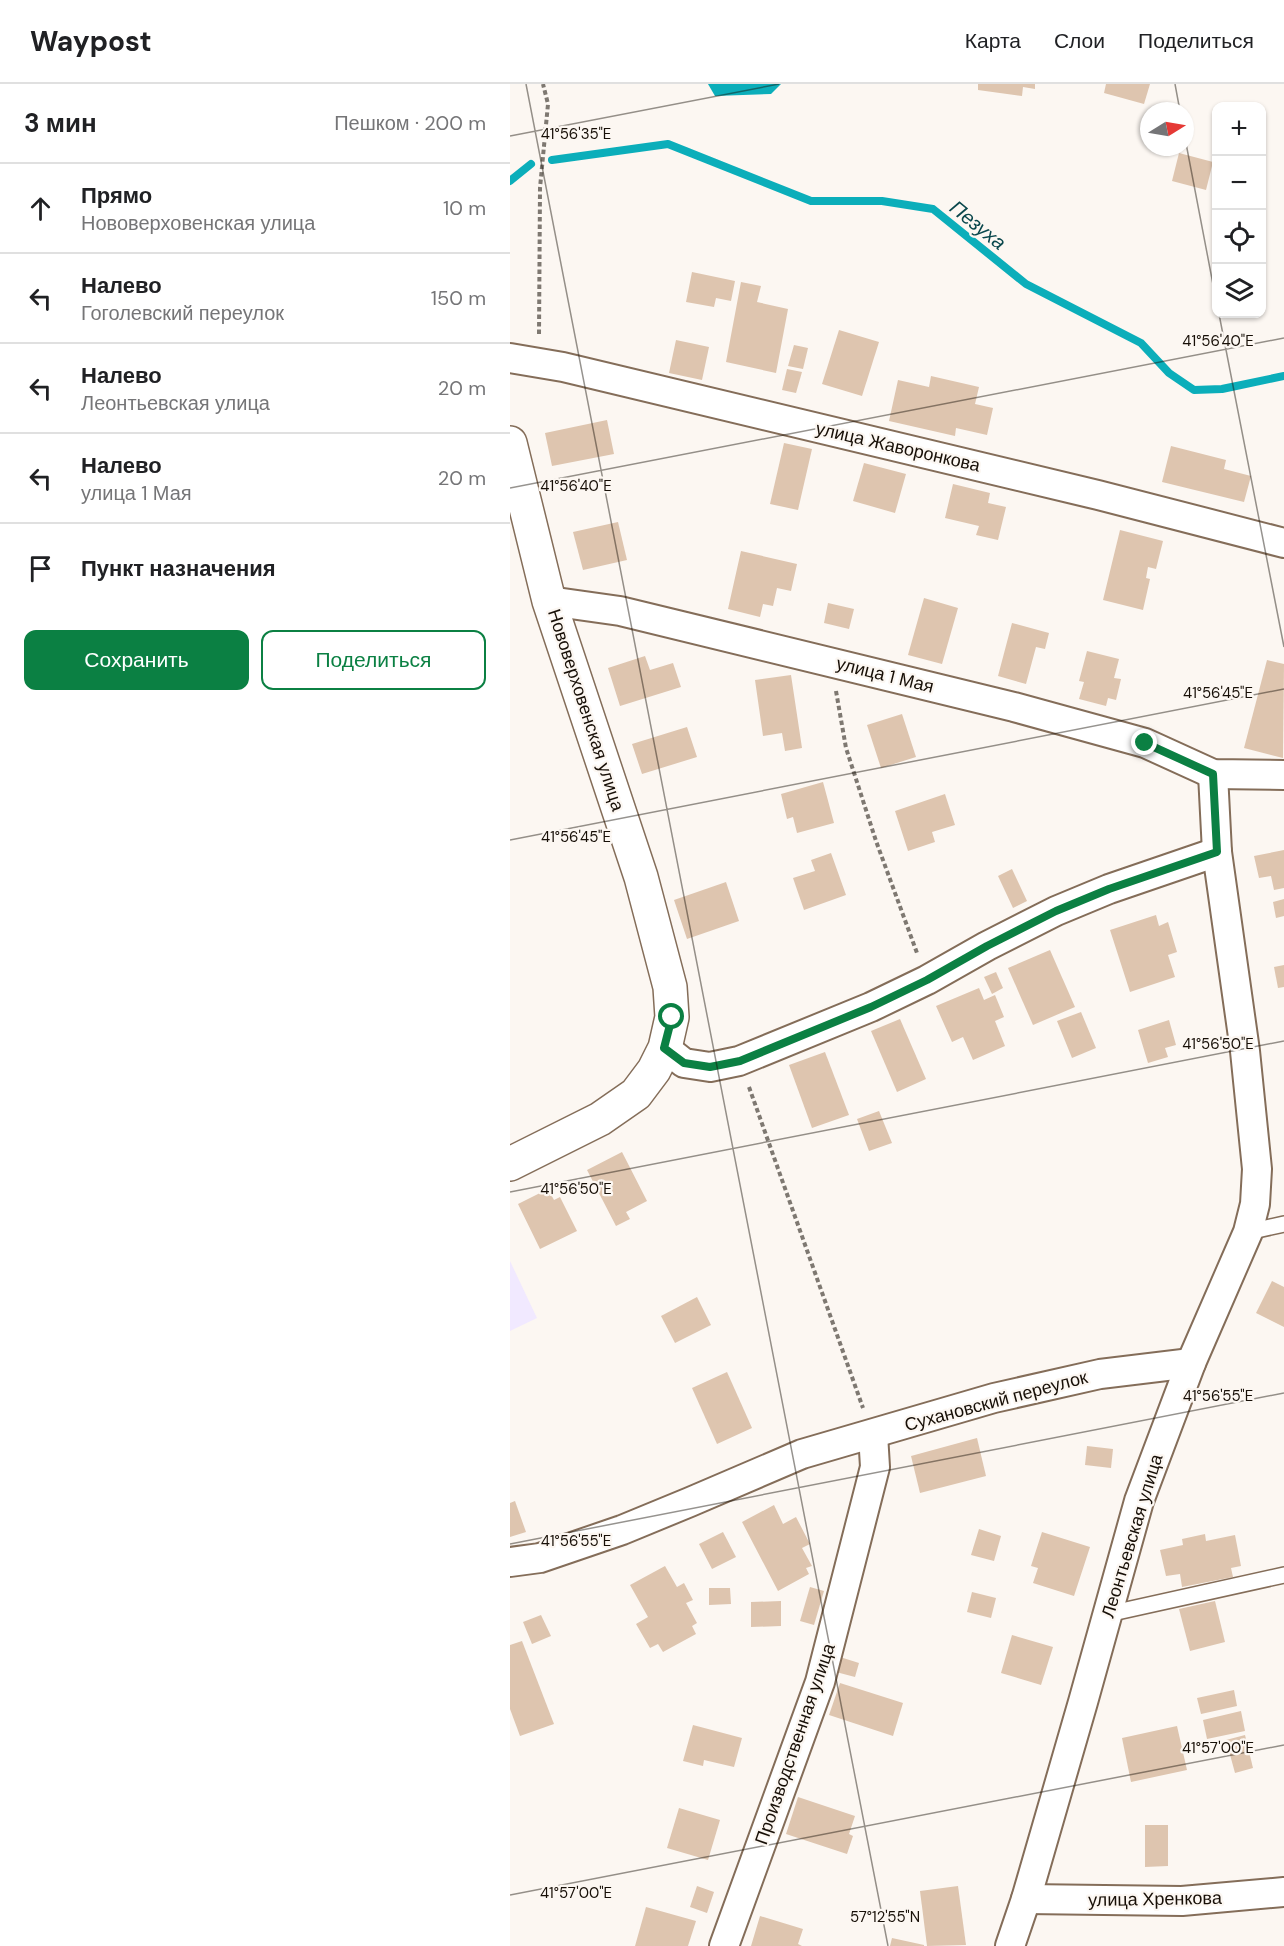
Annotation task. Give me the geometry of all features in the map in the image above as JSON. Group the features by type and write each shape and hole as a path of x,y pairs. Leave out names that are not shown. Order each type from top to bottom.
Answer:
{"main road":[{"name":"Нововерховенская улица","path":"510,442 549,601 641,877 670,987 672,1017 664,1048 654,1070 636,1094 600,1119 510,1164"}],"street":[{"name":"улица Жаворонкова","path":"510,358 562,367 1087,492 1284,543"},
{"name":"улица 1 Мая","path":"549,601 620,611 1014,707 1145,743 1213,774"},
{"path":"1213,774 1284,775"},
{"name":"Леонтьевская улица","path":"1010,1946 1026,1899 1139,1501 1191,1363 1248,1232 1255,1204 1257,1169 1245,1051 1217,852 1213,774"},
{"path":"664,1048 684,1063 710,1067 740,1061 871,1007 927,980 1056,911 1109,889 1217,852"},
{"name":"Сухановский переулок","path":"510,1562 540,1558 622,1530 802,1454 1004,1395 1101,1374 1191,1363"},
{"name":"Производственная улица","path":"724,1946 820,1682 875,1467 873,1434"},
{"name":"улица Хренкова","path":"1026,1899 1182,1902 1284,1892"}],"lane":[{"path":"1248,1232 1284,1224"},
{"path":"1107,1614 1284,1575"}],"path":[{"path":"539,363 540,188 548,104 543,84"},
{"path":"830,661 846,748 876,841 927,980"},
{"path":"740,1061 873,1434"}],"shaded area":[{"path":"510,1261 537,1318 510,1331"}],"water":[{"path":"708,84 781,84 771,94 715,96"}],"building":[{"path":"978,84 1035,84 1035,89 1023,87 1022,96 978,90"},
{"path":"1106,84 1150,84 1145,102 1140,103 1104,93"},
{"path":"1178,156 1190,156 1212,162 1206,190 1172,181"},
{"path":"692,272 735,281 731,301 716,298 714,307 686,302"},
{"path":"741,282 761,286 757,302 788,309 776,373 726,362"},
{"path":"839,330 879,342 862,396 822,384"},
{"path":"676,340 709,347 702,380 669,373"},
{"path":"794,345 808,348 803,369 788,366"},
{"path":"787,369 802,372 796,393 782,390"},
{"path":"931,376 979,387 975,404 993,408 987,435 956,428 955,436 889,421 898,380 929,387"},
{"path":"607,420 614,454 552,466 545,433"},
{"path":"784,443 812,449 798,510 770,504"},
{"path":"1171,446 1226,460 1224,469 1251,476 1244,502 1162,482"},
{"path":"864,463 906,474 895,513 853,501"},
{"path":"953,484 990,493 988,503 1006,507 998,540 976,535 979,526 945,518"},
{"path":"618,522 627,560 583,570 573,532"},
{"path":"1120,530 1163,541 1156,569 1148,567 1146,578 1150,579 1143,610 1103,600"},
{"path":"741,551 797,564 791,591 777,588 773,606 763,604 760,617 728,609"},
{"path":"924,598 958,608 942,664 908,655"},
{"path":"828,603 854,609 849,629 824,623"},
{"path":"1012,623 1049,633 1045,649 1036,647 1026,684 998,676"},
{"path":"1087,651 1119,659 1114,678 1121,679 1116,700 1108,698 1106,706 1079,699 1084,682 1079,681"},
{"path":"645,656 650,670 673,663 681,687 620,706 608,668"},
{"path":"1267,660 1284,664 1283,758 1244,748"},
{"path":"791,675 802,748 785,751 782,733 763,736 755,680"},
{"path":"902,714 916,757 881,768 867,725"},
{"path":"687,727 697,757 642,774 632,744"},
{"path":"823,782 834,823 797,833 793,817 787,819 781,794"},
{"path":"945,794 955,825 932,832 935,842 908,851 895,811"},
{"path":"1284,850 1284,888 1274,890 1271,876 1259,878 1254,856"},
{"path":"831,853 846,895 804,910 793,878 815,871 811,860"},
{"path":"1012,869 1027,901 1013,908 998,876"},
{"path":"726,882 739,921 687,939 674,900"},
{"path":"1284,899 1284,916 1276,918 1273,902"},
{"path":"1156,915 1159,926 1168,922 1177,952 1168,955 1175,977 1130,992 1110,930"},
{"path":"1050,950 1075,1007 1033,1025 1008,968"},
{"path":"1284,965 1284,987 1278,988 1274,967"},
{"path":"996,972 1003,988 992,994 984,977"},
{"path":"979,988 984,1000 995,995 1004,1017 995,1021 1005,1046 973,1060 963,1037 952,1042 936,1006"},
{"path":"1081,1012 1096,1048 1072,1058 1057,1021"},
{"path":"900,1019 926,1079 897,1092 871,1031"},
{"path":"1169,1020 1176,1045 1165,1048 1168,1057 1148,1063 1138,1030"},
{"path":"825,1052 849,1115 812,1128 789,1065"},
{"path":"879,1111 892,1143 869,1151 857,1119"},
{"path":"622,1152 647,1201 626,1212 630,1219 616,1226 587,1170"},
{"path":"548,1189 554,1200 560,1197 577,1231 540,1249 518,1204"},
{"path":"1272,1281 1284,1287 1284,1327 1256,1313"},
{"path":"697,1297 711,1325 675,1343 661,1316"},
{"path":"727,1372 752,1428 717,1444 692,1388"},
{"path":"977,1438 986,1476 920,1493 911,1456"},
{"path":"1087,1446 1113,1449 1111,1468 1085,1465"},
{"path":"515,1501 526,1532 510,1537 510,1503"},
{"path":"774,1505 783,1524 796,1517 810,1544 802,1548 812,1566 806,1568 809,1574 778,1591 742,1522"},
{"path":"979,1529 1001,1536 994,1561 971,1555"},
{"path":"723,1532 736,1557 712,1569 699,1544"},
{"path":"1042,1532 1090,1547 1074,1596 1033,1583 1038,1568 1031,1566"},
{"path":"1205,1534 1206,1541 1235,1535 1241,1566 1231,1568 1233,1577 1182,1587 1180,1574 1166,1576 1160,1550 1183,1545 1182,1539"},
{"path":"665,1566 677,1587 684,1583 693,1600 686,1603 697,1623 692,1626 696,1634 663,1652 658,1644 650,1648 636,1624 648,1617 630,1585"},
{"path":"810,1587 824,1591 814,1625 800,1621"},
{"path":"709,1588 730,1588 731,1604 709,1605"},
{"path":"972,1592 996,1598 991,1618 967,1612"},
{"path":"781,1601 781,1626 751,1627 751,1602"},
{"path":"1215,1601 1225,1642 1190,1651 1179,1609"},
{"path":"541,1615 551,1636 532,1644 523,1622"},
{"path":"1012,1635 1053,1647 1041,1685 1001,1673"},
{"path":"522,1641 554,1724 520,1736 510,1709 510,1645"},
{"path":"840,1657 859,1663 855,1677 836,1672"},
{"path":"840,1683 903,1703 893,1736 829,1715"},
{"path":"1234,1690 1237,1706 1201,1714 1197,1698"},
{"path":"1241,1711 1245,1731 1207,1739 1203,1720"},
{"path":"693,1725 742,1738 734,1767 704,1760 703,1766 683,1761"},
{"path":"1177,1726 1187,1770 1131,1782 1122,1738"},
{"path":"1245,1735 1253,1768 1235,1773 1226,1740"},
{"path":"798,1797 855,1816 849,1834 853,1836 847,1854 786,1834"},
{"path":"679,1808 720,1820 708,1860 667,1848"},
{"path":"1145,1825 1168,1825 1168,1866 1145,1867"},
{"path":"697,1886 714,1892 707,1913 690,1907"},
{"path":"958,1886 966,1945 927,1946 920,1891"},
{"path":"646,1907 696,1921 688,1946 635,1946"},
{"path":"760,1916 803,1929 798,1944 802,1946 751,1946"},
{"path":"892,1938 924,1945 924,1946 890,1946"}],"waterway":[{"name":"Пезуха","path":"552,160 668,144 811,201 882,201 933,209 1026,284 1141,343 1169,373 1194,390 1222,389 1284,376"},
{"name":"Пезуха","path":"510,181 531,164"}],"route":[{"path":"672,1017 664,1048 684,1063 710,1067 740,1061 871,1007 927,980 1056,911 1109,889 1217,852 1213,774 1145,743"}]}
